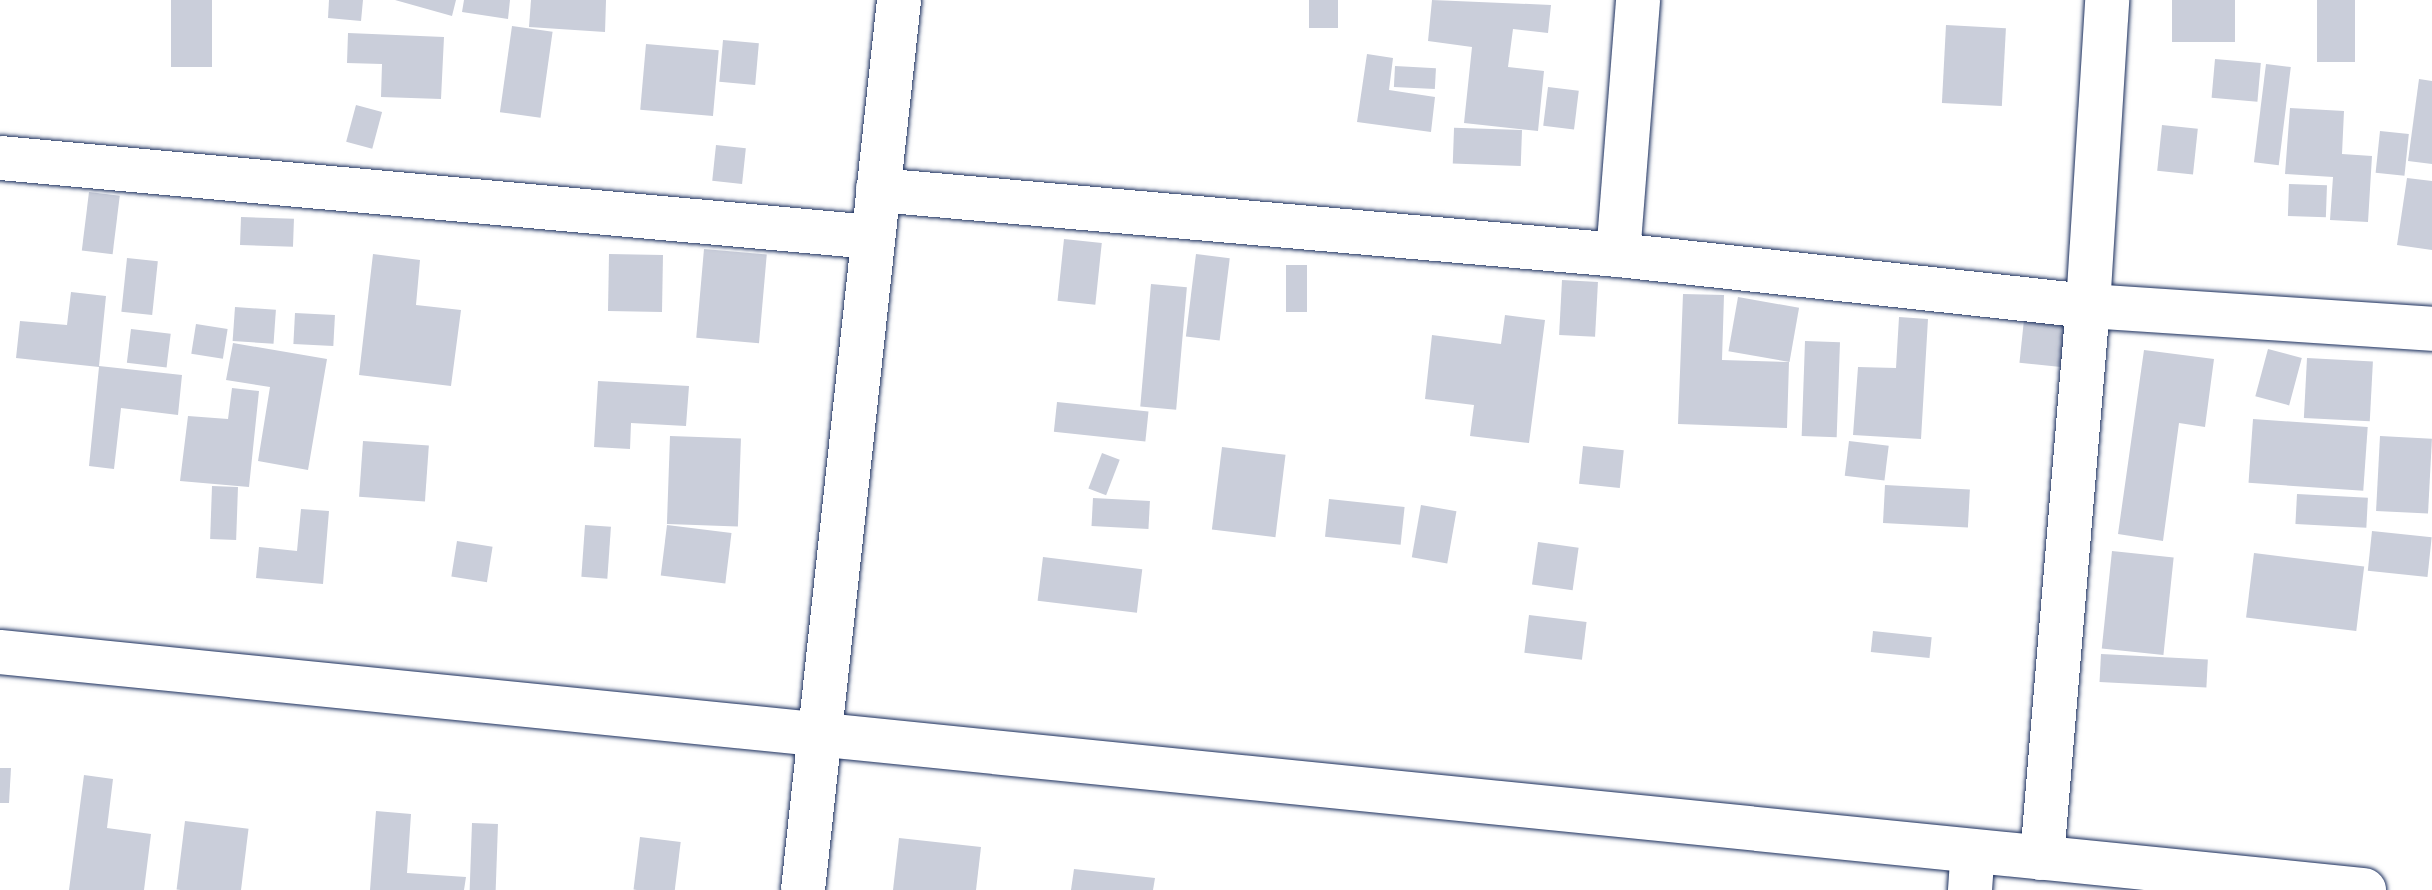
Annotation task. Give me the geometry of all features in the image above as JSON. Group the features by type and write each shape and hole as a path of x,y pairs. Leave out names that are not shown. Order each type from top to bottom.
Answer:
{"street":[{"path":"803,890 823,736 872,237 899,0"},
{"path":"1618,255 1638,0"},
{"path":"2042,858 2088,306 2107,0"},
{"path":"0,158 872,237"},
{"path":"878,190 1618,255 2088,306 2432,329"},
{"path":"0,652 823,736 1972,870 2042,858 2364,890"}],"building":[{"path":"171,0 212,0 212,67 171,67"},
{"path":"329,0 363,0 361,21 328,18"},
{"path":"395,0 456,0 452,16"},
{"path":"464,0 510,0 508,19 462,12"},
{"path":"531,0 606,0 605,32 529,27"},
{"path":"1309,0 1338,0 1338,28 1309,28"},
{"path":"1432,0 1551,5 1548,33 1513,29 1508,67 1544,71 1538,131 1464,123 1472,47 1428,41"},
{"path":"2172,0 2235,0 2235,42 2172,42"},
{"path":"2317,0 2355,0 2355,62 2317,62"},
{"path":"1946,25 2006,28 2002,106 1942,103"},
{"path":"512,26 553,32 540,118 500,112"},
{"path":"348,33 444,37 441,99 381,97 382,64 347,63"},
{"path":"723,40 759,43 755,85 719,82"},
{"path":"646,44 719,50 713,116 640,110"},
{"path":"1367,54 1393,58 1389,90 1435,97 1431,132 1357,122"},
{"path":"2215,59 2261,63 2257,102 2212,98"},
{"path":"2266,64 2291,67 2279,165 2254,162"},
{"path":"1395,66 1436,68 1435,89 1394,87"},
{"path":"2419,79 2432,81 2432,164 2408,161"},
{"path":"1548,87 1579,91 1574,129 1543,126"},
{"path":"356,105 382,112 372,149 346,142"},
{"path":"2290,108 2344,111 2342,154 2372,156 2368,222 2330,220 2333,177 2285,174"},
{"path":"2162,125 2198,129 2193,175 2157,171"},
{"path":"1454,128 1522,130 1521,166 1453,164"},
{"path":"2380,131 2409,134 2404,176 2376,173"},
{"path":"716,145 746,148 742,184 712,181"},
{"path":"2407,178 2432,181 2432,250 2397,245"},
{"path":"2289,184 2327,185 2326,217 2288,216"},
{"path":"89,192 120,196 113,254 82,251"},
{"path":"241,217 294,219 293,247 240,245"},
{"path":"1064,239 1102,243 1095,305 1058,301"},
{"path":"704,249 767,254 759,343 696,338"},
{"path":"373,254 420,260 416,305 461,310 451,386 359,375"},
{"path":"609,254 663,255 662,312 608,311"},
{"path":"1196,254 1230,258 1220,341 1186,336"},
{"path":"127,258 158,261 152,315 121,312"},
{"path":"1286,265 1307,265 1307,312 1286,312"},
{"path":"1562,280 1598,282 1595,337 1559,335"},
{"path":"1151,284 1187,287 1176,410 1140,407"},
{"path":"71,292 106,296 99,366 182,375 178,415 121,408 114,469 89,466 99,367 16,358 20,321 67,325"},
{"path":"1683,294 1724,295 1722,360 1789,362 1787,428 1678,424"},
{"path":"1738,297 1799,308 1790,362 1728,351"},
{"path":"235,307 276,310 274,344 233,341"},
{"path":"2025,310 2081,316 2075,369 2019,363"},
{"path":"295,313 335,315 333,346 293,344"},
{"path":"1505,315 1545,320 1529,443 1470,436 1474,405 1425,399 1432,335 1501,344"},
{"path":"1899,317 1928,319 1921,439 1853,435 1858,367 1896,368"},
{"path":"196,324 228,329 223,359 191,354"},
{"path":"131,329 171,334 167,368 127,363"},
{"path":"1805,341 1840,342 1837,437 1802,436"},
{"path":"233,343 327,359 308,470 258,461 270,387 226,380"},
{"path":"2268,349 2302,358 2289,405 2255,396"},
{"path":"2144,350 2214,359 2205,427 2179,423 2163,541 2118,534"},
{"path":"2307,358 2373,361 2370,421 2304,418"},
{"path":"598,381 689,386 686,426 631,423 630,449 594,447"},
{"path":"232,388 259,391 249,487 180,481 188,416 228,419"},
{"path":"1057,402 1148,412 1145,441 1054,432"},
{"path":"2253,419 2368,427 2363,491 2249,483"},
{"path":"670,436 741,438 738,526 667,524"},
{"path":"2380,436 2432,439 2428,514 2376,511"},
{"path":"363,441 429,446 425,501 359,497"},
{"path":"1849,441 1889,446 1884,481 1845,476"},
{"path":"1583,446 1624,450 1620,488 1579,484"},
{"path":"1222,447 1286,455 1275,537 1212,529"},
{"path":"1102,453 1120,460 1106,495 1088,488"},
{"path":"1885,485 1970,489 1968,527 1883,523"},
{"path":"212,486 238,487 236,540 210,539"},
{"path":"2297,494 2368,498 2366,528 2295,524"},
{"path":"1093,498 1150,501 1148,529 1092,526"},
{"path":"1329,499 1405,507 1401,545 1325,537"},
{"path":"1421,505 1456,511 1447,563 1412,557"},
{"path":"301,509 329,511 323,584 256,578 259,547 297,551"},
{"path":"585,525 611,527 607,579 581,577"},
{"path":"667,525 732,533 725,584 661,576"},
{"path":"2372,531 2432,537 2427,577 2368,571"},
{"path":"457,541 493,547 487,582 451,577"},
{"path":"1538,542 1579,548 1573,590 1532,585"},
{"path":"2112,551 2174,557 2163,655 2102,648"},
{"path":"2254,553 2364,567 2356,631 2246,618"},
{"path":"1043,557 1142,569 1137,613 1038,601"},
{"path":"1529,615 1587,622 1582,660 1524,653"},
{"path":"1873,631 1932,637 1929,658 1871,652"},
{"path":"2101,654 2208,660 2206,688 2100,682"},
{"path":"0,768 11,768 9,803 0,803"},
{"path":"84,775 113,779 107,828 151,834 144,890 69,890"},
{"path":"376,811 411,814 407,873 466,877 464,890 370,890"},
{"path":"185,821 249,829 241,890 177,889"},
{"path":"472,823 498,824 496,890 470,890"},
{"path":"640,837 681,842 675,890 634,890"},
{"path":"899,838 981,847 976,890 893,890"},
{"path":"1074,869 1155,878 1153,890 1071,890"}]}
